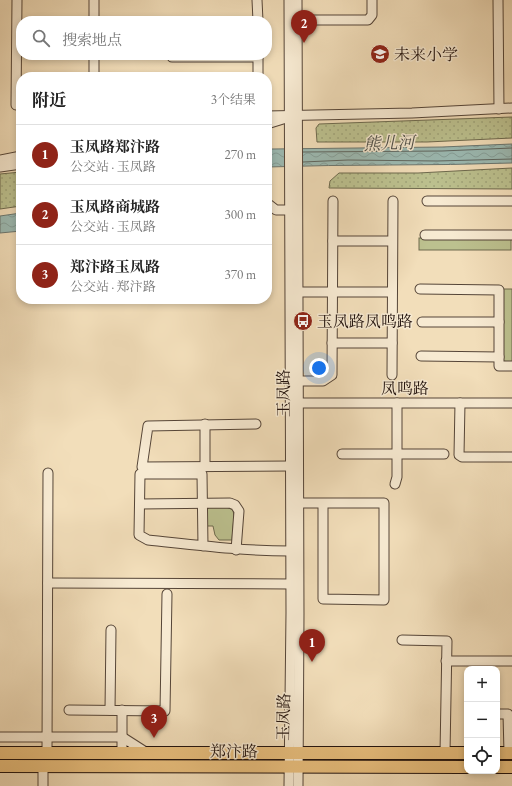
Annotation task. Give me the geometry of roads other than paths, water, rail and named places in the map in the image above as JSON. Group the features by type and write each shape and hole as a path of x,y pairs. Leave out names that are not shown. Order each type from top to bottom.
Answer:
{"main road":[{"name":"郑汴路","path":"0,753 464,753"},
{"path":"500,753 511,754"},
{"name":"郑汴路","path":"0,766 464,767"},
{"path":"500,767 512,767"}],"street":[{"path":"17,0 17,16"},
{"path":"94,0 94,16"},
{"path":"257,0 258,16"},
{"name":"玉凤路","path":"289,0 293,116 293,178 298,292 299,503 294,753"},
{"name":"玉凤路","path":"293,116 297,0"},
{"path":"297,20 368,20 372,15 372,0"},
{"path":"498,0 499,109"},
{"path":"16,60 16,72"},
{"path":"94,60 94,72"},
{"path":"258,60 258,72"},
{"path":"272,117 512,108"},
{"path":"0,160 16,157"},
{"path":"0,167 16,165"},
{"name":"玉凤路","path":"293,178 289,210 290,551 294,767 298,786"},
{"path":"298,381 323,381 332,375 333,201"},
{"path":"392,201 392,375"},
{"path":"427,201 512,201"},
{"path":"272,207 276,210 289,210"},
{"path":"425,235 512,235"},
{"path":"333,241 392,241"},
{"path":"420,289 499,290 499,366 512,366"},
{"path":"298,292 392,292"},
{"path":"422,322 499,322"},
{"path":"332,343 392,343"},
{"path":"421,356 499,357"},
{"name":"凤鸣路","path":"298,403 512,403"},
{"path":"395,484 397,477 397,403"},
{"path":"460,403 459,455 462,457 512,458"},
{"path":"205,424 205,466"},
{"path":"256,424 148,426 142,466 290,466"},
{"path":"342,454 444,454"},
{"path":"47,753 48,473"},
{"path":"203,546 202,474 140,474 139,535 142,538 203,546 236,550 290,551"},
{"path":"299,503 324,503 384,503 384,600 323,599 324,503"},
{"path":"140,504 230,504 237,507 239,511 236,550"},
{"path":"48,583 291,584"},
{"path":"69,710 165,711 167,594"},
{"path":"110,710 111,630"},
{"path":"402,640 447,641 445,753"},
{"path":"446,661 512,661"},
{"path":"122,710 122,753"},
{"path":"500,714 508,714 511,754"},
{"path":"0,737 122,737 147,753"},
{"path":"43,786 44,767"},
{"name":"玉凤路","path":"289,786 294,767"}],"water":[{"path":"512,144 512,163 272,167 272,149 442,147"},
{"path":"16,214 16,231 0,233 0,216"}],"place":[{"name":"玉凤路商城路","path":"304,43"},
{"name":"未来小学","path":"380,54"},
{"name":"玉凤路凤鸣路","path":"303,321"},
{"name":"玉凤路郑汴路","path":"312,662"},
{"name":"郑汴路玉凤路","path":"154,738"}],"water label":[{"name":"熊儿河","path":"389,143"}]}
